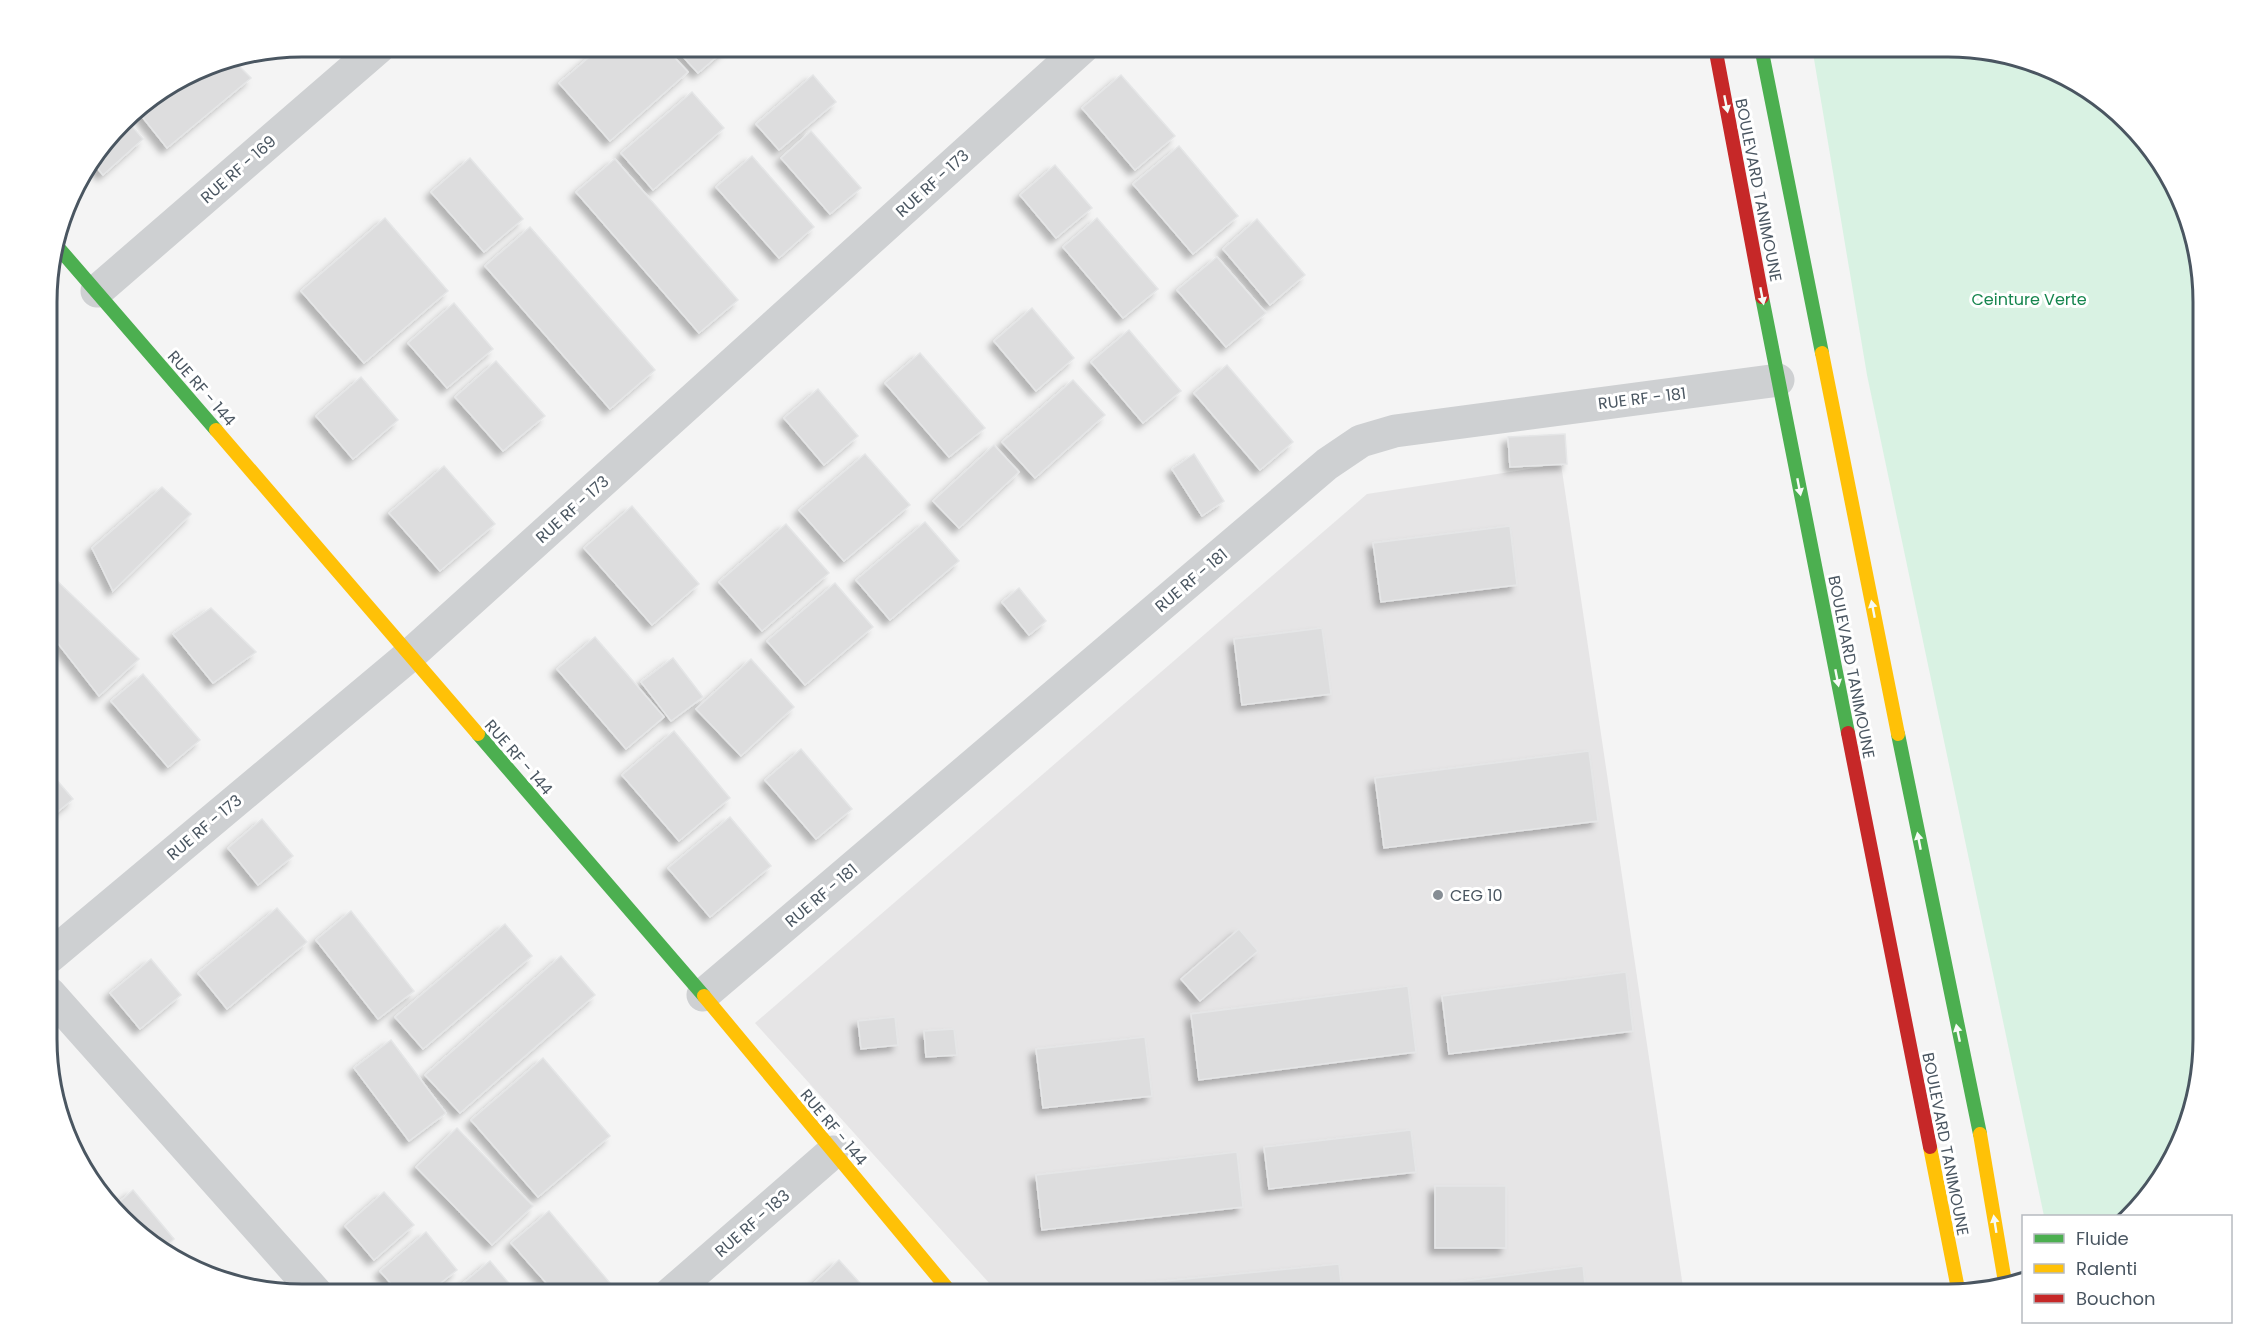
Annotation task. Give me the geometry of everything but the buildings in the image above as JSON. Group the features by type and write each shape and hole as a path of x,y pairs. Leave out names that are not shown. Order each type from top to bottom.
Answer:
{"main road":[{"name":"BOULEVARD TANIMOUNE","path":"1717,57 1761,259 1778,380 1957,1283"},
{"name":"BOULEVARD TANIMOUNE","path":"1763,57 1797,252 1981,1140 2003,1277"},
{"name":"RUE RF - 144","path":"63,252 703,995 944,1284"}],"street":[{"name":"RUE RF - 169","path":"97,291 366,57"},
{"name":"RUE RF - 173","path":"57,950 410,655 1071,57"},
{"name":"RUE RF - 181","path":"703,995 1327,464 1361,441 1395,431 1778,380"},
{"path":"57,1002 308,1284"},
{"name":"RUE RF - 183","path":"681,1284 833,1152"}],"shaded area":[{"name":"CEG 10","path":"1561,464 1683,1284 990,1284 755,1023 1367,494"}],"green space":[{"name":"Ceinture Verte","path":"1814,57 1948,57 1980,59 2011,65 2056,82 2084,98 2121,129 2152,166 2168,194 2185,239 2191,270 2193,302 2193,1039 2191,1071 2185,1102 2174,1133 2152,1175 2118,1215 2044,1215 1867,375"}],"traffic: fast":[{"path":"1763,57 1822,353"},
{"path":"62,252 216,430"},
{"path":"1762,297 1848,733"},
{"path":"478,734 704,996"},
{"path":"1898,734 1980,1134"}],"traffic: slow":[{"path":"1822,353 1898,734"},
{"path":"216,430 478,734"},
{"path":"704,996 944,1284"},
{"path":"1980,1134 2004,1277"},
{"path":"1930,1147 1957,1283"}],"traffic: jam":[{"path":"1717,57 1762,297"},
{"path":"1848,733 1930,1147"}],"place":[{"name":"CEG 10","path":"1438,895"}]}
